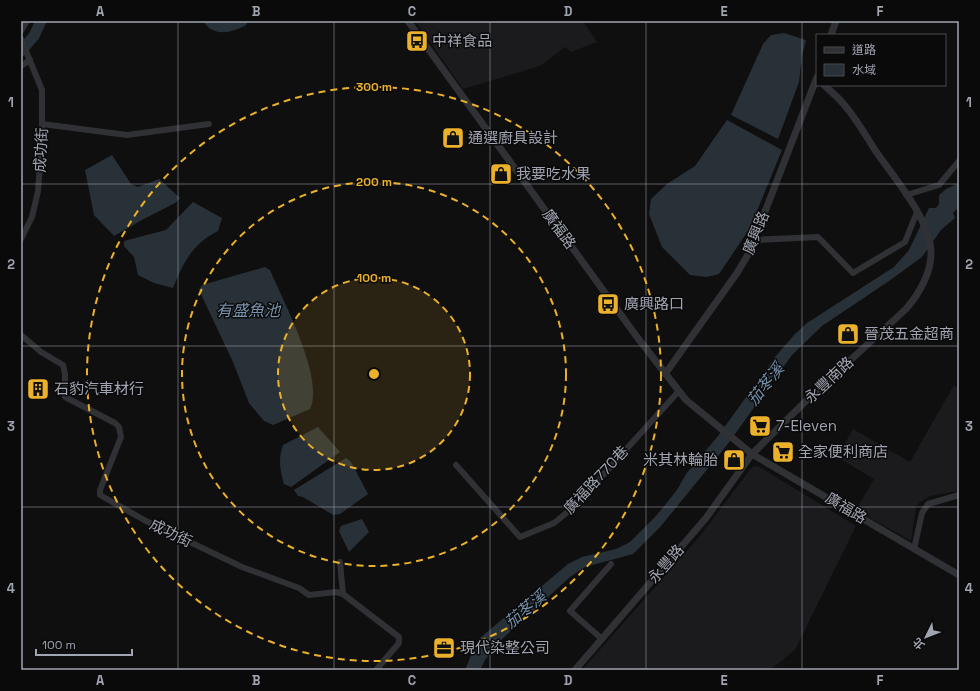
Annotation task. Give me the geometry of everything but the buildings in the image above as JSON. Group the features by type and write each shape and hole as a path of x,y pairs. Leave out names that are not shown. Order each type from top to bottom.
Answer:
{"street":[{"path":"21,31 27,21"},
{"name":"廣福路","path":"408,21 678,392 733,440 752,454 959,575"},
{"path":"831,34 836,21"},
{"name":"成功街","path":"21,39 42,90 42,124 38,191 32,217 21,240"},
{"path":"21,66 30,60"},
{"name":"廣興路","path":"665,374 749,254 816,80"},
{"path":"754,240 818,237 853,273 905,242 917,212 846,106 825,86"},
{"path":"42,124 127,135 209,124"},
{"path":"906,195 939,185 959,161"},
{"name":"永豐南路","path":"752,454 918,294 931,262 929,242 917,212"},
{"name":"成功街","path":"21,336 41,352 63,365 65,374 65,397 115,423 119,427 121,437 100,490 100,495 146,521 242,567 299,588 309,595 336,592 343,594"},
{"name":"廣福路770巷","path":"456,465 520,537 554,523 575,506 678,392"},
{"name":"永豐路","path":"575,670 706,518 752,454"},
{"path":"914,549 922,513 928,504 959,495"},
{"path":"340,562 343,594 399,637 399,643 376,670"},
{"path":"602,639 570,611 611,564"}],"shaded area":[{"name":"中祥食品","path":"415,21 583,21 597,42 571,52 565,47 540,66 463,89"},
{"path":"954,385 959,389 959,491 930,496 919,503 916,507 911,541 856,510 874,479 837,457 853,429 910,462"},
{"path":"758,466 856,526 795,650 770,670 582,670 699,537 752,467"}],"water":[{"path":"784,33 806,40 802,56 799,82 778,139 731,115 763,44 771,35"},
{"path":"727,120 782,150 750,228 719,274 707,277 690,275 662,247 649,214 651,199 667,184 695,166"},
{"path":"112,155 131,184 138,187 159,179 180,198 175,203 114,236 94,215 85,170"},
{"name":"茄苳溪","path":"959,183 959,207 953,213 955,218 941,230 922,257 822,326 792,355 727,445 661,526 633,554 585,567 570,577 503,638 485,660 480,670 465,670 476,643 480,638 568,564 582,557 616,549 630,542 656,516 677,490 686,474 718,436 775,357 794,335 807,323 894,267 909,250 929,208 936,208 939,204 939,195 946,189"},
{"name":"有盛魚池","path":"193,202 222,218 218,231 209,236 195,248 185,262 173,288 154,283 138,275 134,257 124,246 124,241 166,230"},
{"name":"有盛魚池","path":"265,267 270,270 300,340 312,379 313,396 310,409 273,425 264,421 249,403 233,362 199,290 202,285"},
{"path":"318,427 340,452 291,487 284,484 280,464 280,455 283,445"},
{"path":"346,458 351,462 368,494 340,514 333,515 303,497 298,496 294,490"},
{"path":"362,519 369,532 349,552 339,531 341,526"}],"waterway":[{"path":"21,51 34,36 41,21"},
{"path":"210,21 221,27 234,25 242,21"}],"place":[{"name":"中祥食品","path":"417,41"},
{"name":"通選廚具設計","path":"453,138"},
{"name":"我要吃水果","path":"501,174"},
{"name":"廣興路口","path":"608,304"},
{"name":"晉茂五金超商","path":"848,334"},
{"name":"石豹汽車材行","path":"38,389"},
{"name":"7-Eleven","path":"760,426"},
{"name":"全家便利商店","path":"783,452"},
{"name":"米其林輪胎","path":"734,460"},
{"name":"現代染整公司","path":"444,648"}]}
